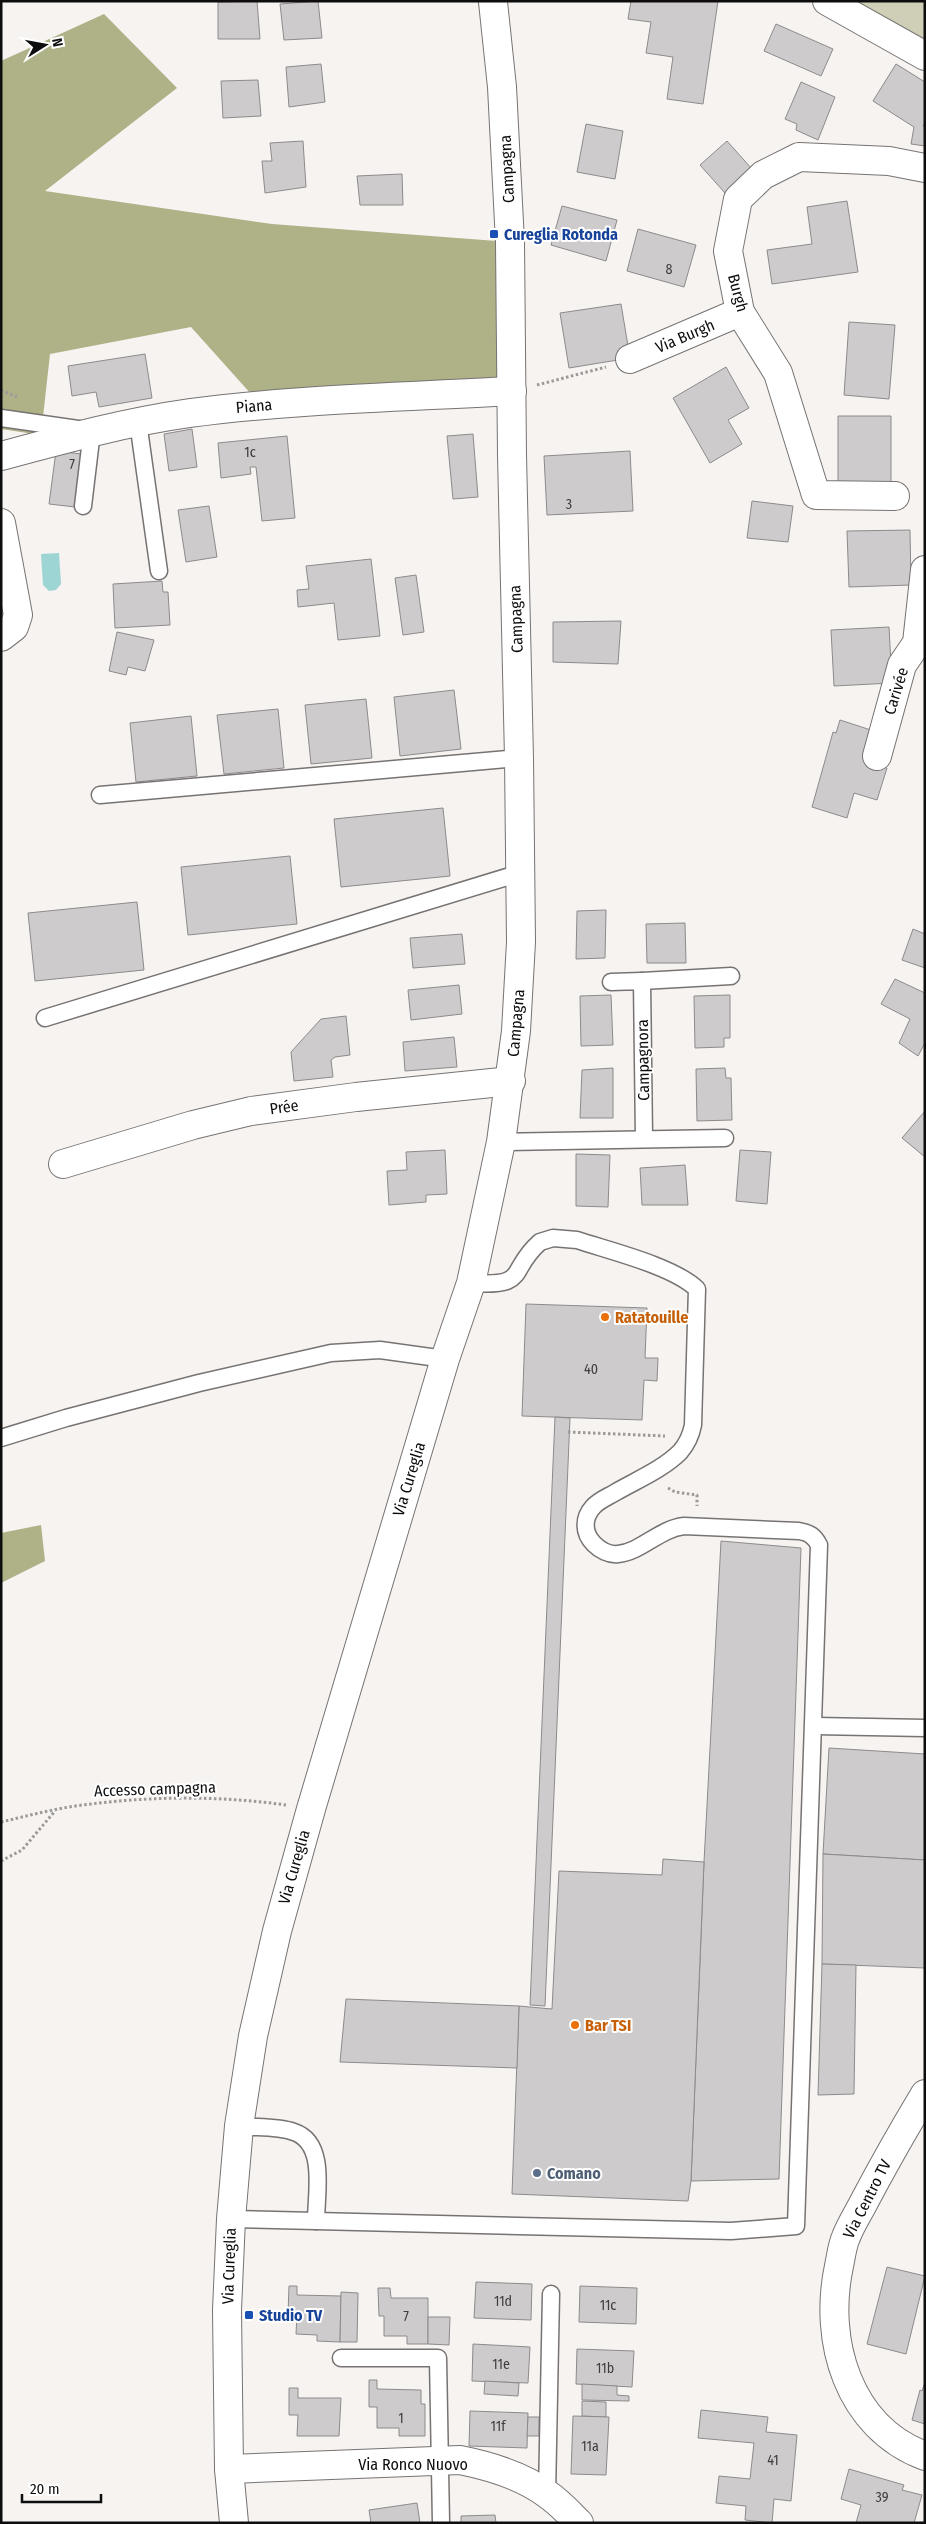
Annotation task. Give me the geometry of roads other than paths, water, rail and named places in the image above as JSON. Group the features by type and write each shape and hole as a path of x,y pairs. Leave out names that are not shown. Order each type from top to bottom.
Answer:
{"street":[{"path":"827,1 925,56"},
{"name":"Campagna","path":"480,1232 501,1142 511,1081 520,987 519,758 510,242 506,149 489,2"},
{"name":"Burgh","path":"895,496 816,495 778,373 740,312 728,251 738,199 763,175 799,157 890,161 925,168"},
{"name":"Via Burgh","path":"630,359 740,312"},
{"name":"Piana","path":"1,456 92,431 138,422 261,405 512,391"},
{"path":"1,523 18,615 14,627 1,637"},
{"name":"Carivée","path":"878,756 902,664 917,643 925,570"},
{"name":"Prée","path":"62,1164 193,1125 252,1111 356,1097 511,1081"},
{"name":"Via Cureglia","path":"234,2523 229,2469 228,2310 231,2219 239,2126 252,2036 311,1809 445,1359 471,1282 480,1232"},
{"name":"Via Centro TV","path":"925,2094 884,2162 845,2237 836,2282 834,2326 839,2358 852,2391 867,2414 888,2435 910,2450 925,2456"},
{"name":"Via Ronco Nuovo","path":"229,2469 460,2460 496,2469 547,2494 579,2523"}],"lane":[{"path":"1,418 92,431 83,506"},
{"path":"138,422 159,571"},
{"path":"100,795 519,758"},
{"path":"45,1018 520,873"},
{"path":"611,982 731,976"},
{"name":"Campagnora","path":"642,981 644,1138"},
{"path":"501,1142 725,1138"},
{"path":"231,2219 730,2231 796,2226 821,1555 815,1537 808,1532 800,1531 672,1528 626,1552 616,1554 601,1549 586,1533 585,1520 593,1507 675,1456 686,1444 693,1425 697,1289 685,1279 668,1271 577,1240 553,1238 534,1246 520,1270 509,1281 492,1284 471,1282"},
{"path":"1,1438 66,1418 189,1386 330,1353 380,1350 445,1359"},
{"path":"815,1726 925,1728"},
{"path":"239,2126 296,2132 305,2139 315,2156 316,2221"},
{"path":"547,2494 551,2294"},
{"path":"341,2358 438,2358 438,2460 441,2523"}],"water":[{"path":"59,553 61,584 56,590 49,591 43,585 41,554"}],"place":[{"name":"Cureglia Rotonda","path":"494,234"},
{"name":"Ratatouille","path":"605,1317"},
{"name":"Bar TSI","path":"575,2025"},
{"name":"Comano","path":"537,2173"},
{"name":"Studio TV","path":"249,2315"}]}
